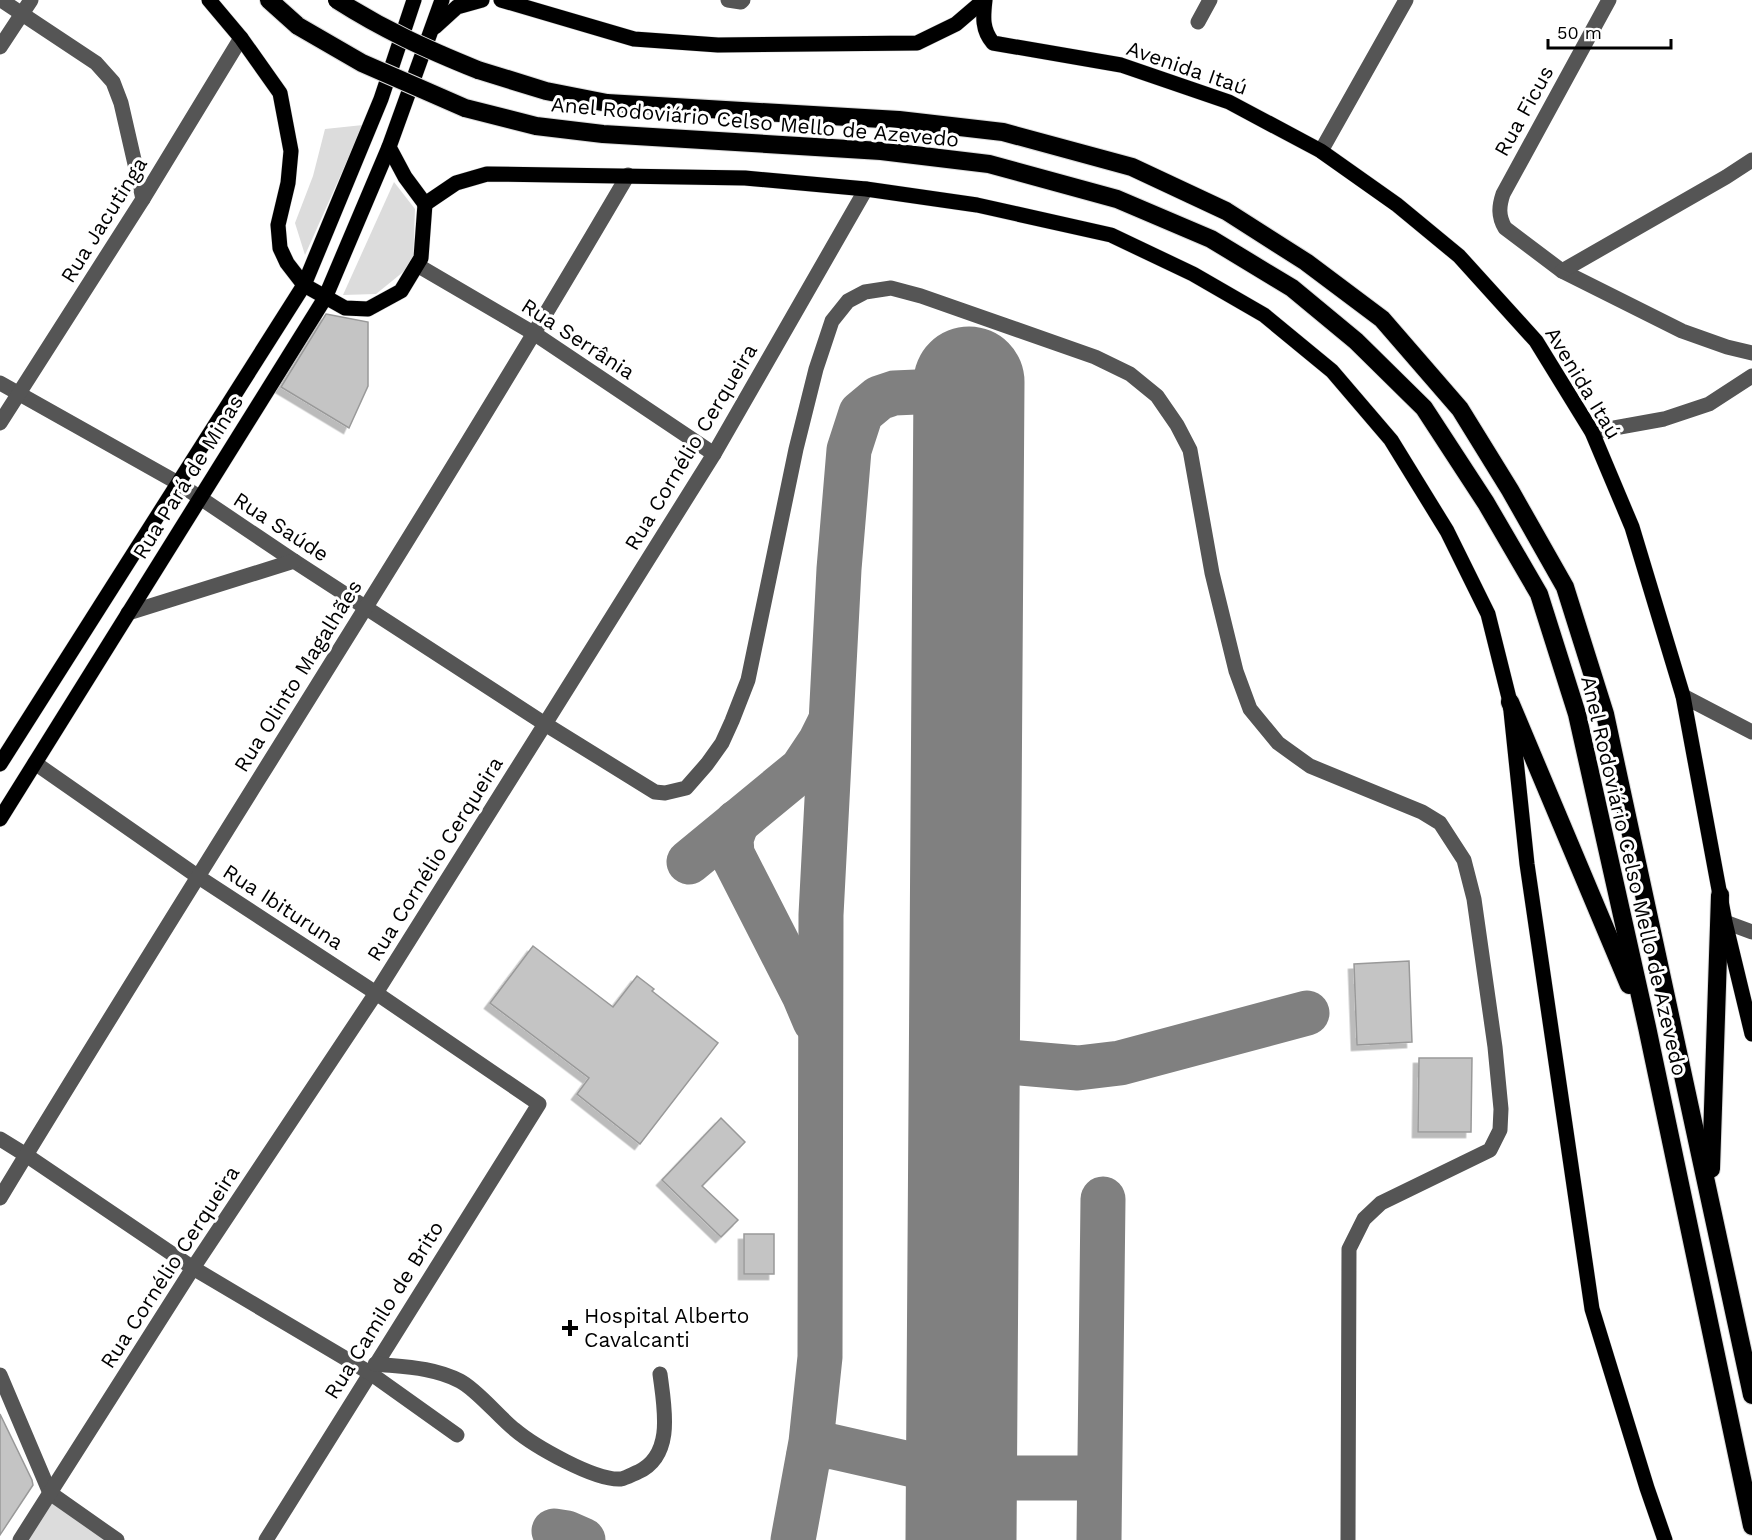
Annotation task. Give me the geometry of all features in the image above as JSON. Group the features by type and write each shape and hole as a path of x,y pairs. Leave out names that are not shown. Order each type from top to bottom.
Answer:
{"highway":[{"name":"Anel Rodoviário Celso Mello de Azevedo","path":"269,0 298,26 362,63 465,108 536,126 603,134 881,151 989,164 1117,198 1211,239 1292,288 1356,341 1424,408 1486,503 1539,594 1577,714 1647,1027 1752,1526"},
{"name":"Anel Rodoviário Celso Mello de Azevedo","path":"337,0 375,25 478,70 546,91 607,104 899,120 1003,132 1132,167 1226,211 1306,262 1382,319 1461,409 1510,490 1564,587 1605,714 1752,1395"},
{"path":"1510,702 1647,1027"},
{"path":"1711,1198 1720,896"}],"main road":[{"path":"208,0 242,38 280,93 291,151 288,183 278,225 280,248 287,263 304,285 345,308 368,309 401,291 421,258 424,204 405,177 389,147"},
{"name":"Rua Pará de Minas","path":"0,764 304,285 381,99 414,0"},
{"name":"Rua Pará de Minas","path":"0,819 324,298 389,147 442,0"},
{"path":"431,32 458,7 482,0"},
{"name":"Avenida Itaú","path":"501,0 634,39 718,45 916,43 956,24 984,0"},
{"name":"Avenida Itaú","path":"984,0 985,34 993,43 1121,65 1229,102 1321,151 1395,204 1459,255 1536,341 1592,432 1632,527 1683,696 1725,922 1752,1034"},
{"path":"424,204 456,183 487,174 745,178 866,189 977,205 1111,235 1193,274 1264,315 1332,371 1391,440 1447,531 1488,614 1510,702 1527,864 1592,1309 1665,1540"}],"street":[{"path":"1,0 96,63 113,82 121,104 143,199"},
{"path":"0,47 31,0"},
{"path":"1198,22 1210,0"},
{"path":"1321,151 1406,0"},
{"name":"Rua Ficus","path":"1562,271 1504,228 1500,213 1503,194 1609,0"},
{"name":"Rua Jacutinga","path":"0,423 143,199 242,38"},
{"path":"1562,271 1752,160"},
{"name":"Rua Olinto Magalhães","path":"0,1198 197,876 367,607 535,334 628,175"},
{"name":"Rua Cornélio Cerqueira","path":"20,1540 194,1268 376,993 545,724 714,454 866,189"},
{"name":"Rua Serrânia","path":"417,265 535,334 714,454"},
{"path":"1562,271 1682,331 1726,347 1752,353"},
{"name":"Rua Saúde","path":"0,383 177,483 545,724 655,792 665,794 686,788 707,764 722,743 748,680 796,449 816,369 832,321 848,302 865,292 891,288 921,296 1095,357 1130,374 1157,396 1177,425 1190,450 1212,573 1236,671 1250,709 1278,743 1310,766 1422,812 1440,824 1464,860 1474,899 1495,1047 1500,1130 1490,1150 1381,1203 1364,1219 1349,1249 1348,1540"},
{"path":"1592,432 1664,419 1709,404 1752,376"},
{"path":"128,613 294,561"},
{"path":"1683,696 1752,732"},
{"name":"Rua Ibituruna","path":"36,763 197,876 376,993 539,1104"},
{"path":"1725,922 1752,932"},
{"name":"Rua Camilo de Brito","path":"266,1540 539,1104"},
{"path":"0,1139 194,1268 372,1369 457,1435"},
{"path":"372,1369 430,1369 462,1381 516,1430 551,1454 600,1476 621,1479 650,1467 662,1448 666,1416 660,1374"},
{"path":"0,1376 50,1493 117,1540"}],"shaded area":[{"path":"363,125 305,255 295,223 313,176 325,129"},
{"path":"394,182 415,209 413,264 376,294 343,295"},
{"path":"51,1500 107,1540 27,1540"}],"building":[{"path":"326,314 368,322 368,386 349,428 281,387"},
{"path":"533,946 613,1007 637,976 654,989 652,991 718,1043 640,1144 577,1094 589,1078 490,1003"},
{"path":"1409,961 1412,1042 1357,1045 1354,964"},
{"path":"1419,1058 1472,1058 1471,1132 1418,1132"},
{"path":"721,1118 745,1142 702,1186 738,1220 721,1237 662,1180"},
{"path":"744,1234 774,1234 774,1274 744,1274"},
{"path":"0,1414 33,1485 0,1535"}],"taxiway":[{"path":"793,1540 811,1442 820,1357 821,915 839,569 849,450 861,413 879,398 894,393 940,391 956,392 969,397"},
{"path":"689,862 802,769 830,722"},
{"path":"737,822 731,839 732,854 815,1021"},
{"path":"964,1072 985,1060 1078,1068 1120,1063 1307,1013"},
{"path":"1099,1540 1103,1199"},
{"path":"809,1455 819,1448 830,1446 940,1471 955,1482 961,1492"},
{"path":"961,1501 973,1485 983,1478 1086,1478 1095,1484 1099,1492"},
{"path":"554,1531 567,1533 583,1540"}],"runway":[{"path":"961,1540 969,382"}],"place":[{"name":"Hospital Alberto Cavalcanti","path":"570,1328"}]}
